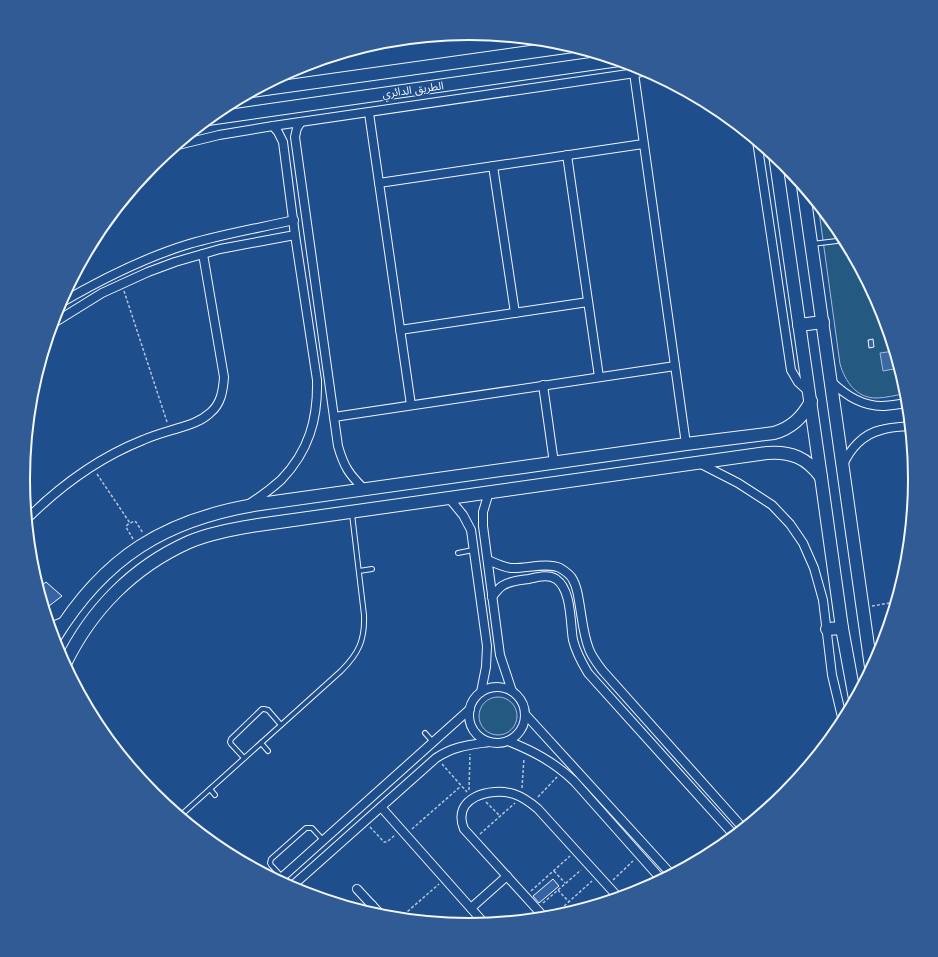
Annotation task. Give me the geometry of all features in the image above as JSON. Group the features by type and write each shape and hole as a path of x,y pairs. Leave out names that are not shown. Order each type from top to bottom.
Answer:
{"main road":[{"name":"الطريق الدائري","path":"268,89 556,48"},
{"name":"الطريق الدائري","path":"219,117 606,62"},
{"path":"777,166 842,628 853,690"},
{"path":"805,196 870,658"},
{"path":"800,325 823,322"},
{"path":"58,633 78,603 96,583 121,560 143,545 182,524 214,513 247,506 774,433 787,428 804,414 810,396"},
{"path":"753,436 755,455"},
{"path":"68,657 84,629 98,611 131,578 149,564 190,542 240,528 776,452 792,454 805,461 817,471 821,477"},
{"path":"515,468 517,488"},
{"path":"182,524 190,542"},
{"path":"827,629 842,628"}],"street":[{"path":"186,143 218,135 274,126 634,73 686,444"},
{"path":"369,113 411,405"},
{"path":"301,122 297,128 295,137 338,446 346,468 352,478 364,490"},
{"path":"247,506 274,485 291,468 300,456 312,428 318,397 317,380 295,235 283,142 274,126"},
{"path":"282,139 295,137"},
{"path":"379,183 644,144"},
{"path":"758,148 790,364 794,376 810,396"},
{"path":"567,155 599,377"},
{"path":"493,166 515,313"},
{"path":"69,299 115,273 165,252 212,238 294,220"},
{"path":"60,319 84,304 148,272 203,254 295,235"},
{"path":"32,514 47,499 69,481 92,466 143,440 202,420 212,412 219,402 223,390 224,377 203,254"},
{"path":"400,330 588,302"},
{"path":"63,312 65,316"},
{"path":"334,417 675,366"},
{"path":"831,381 837,388 851,398 867,404 882,406 902,404"},
{"path":"543,385 554,463"},
{"path":"843,466 853,448 869,435 882,430 905,427"},
{"path":"699,463 738,483 772,505 790,524 803,543 814,568 823,600 832,674 841,711"},
{"path":"489,492 483,512 482,526 488,560 500,655 512,691"},
{"path":"450,498 463,515 471,530 487,646 486,667 481,692"},
{"path":"488,560 501,566 511,568 559,567 567,573 577,588 586,638 589,650 594,660 740,824"},
{"path":"492,597 502,586 507,583 527,579 547,576 555,578 562,584 568,599 573,641 581,662 588,673 730,831"},
{"path":"55,625 66,620"},
{"path":"489,742 477,735 470,723 469,716 472,702 481,692 494,687 506,688 518,695 522,700 526,714 668,869"},
{"path":"283,876 470,709"},
{"path":"297,882 436,758 448,750 471,744 489,742 502,743 508,741 521,730 526,714"},
{"path":"508,741 544,758 574,781 657,875"},
{"path":"396,776 405,786"},
{"path":"539,912 464,829 462,824 462,814 464,808 473,798 479,795 501,792 514,794 532,803 614,893"},
{"path":"381,807 479,918"},
{"path":"471,908 507,876"},
{"path":"357,889 368,906"}],"lane":[{"path":"812,244 838,241"},
{"path":"184,812 348,664 357,652 362,639 364,615 352,512"},
{"path":"458,553 474,550"},
{"path":"359,571 372,569"},
{"path":"244,758 231,744 231,739 262,709 268,710 281,725"},
{"path":"425,734 433,742"},
{"path":"261,743 268,751"},
{"path":"210,789 215,795"},
{"path":"276,873 270,863 271,859 306,828 312,828 323,840"}],"path":[{"path":"122,284 170,431"},
{"path":"92,466 130,523"},
{"path":"134,521 136,522 143,545 126,527 134,521"},
{"path":"863,608 890,603"},
{"path":"436,758 469,794 471,744"},
{"path":"473,840 521,797 525,748"},
{"path":"532,803 562,771"},
{"path":"365,822 384,842 387,842 403,833 461,786"},
{"path":"479,795 500,816"},
{"path":"525,896 576,851"},
{"path":"607,885 639,855"},
{"path":"532,913 588,864"},
{"path":"554,870 565,883"},
{"path":"563,907 598,875"},
{"path":"406,913 445,879"},
{"path":"558,890 569,902"}],"shaded area":[{"path":"819,214 834,235 863,284 885,337 900,394 876,398 857,392 848,382 840,364"},
{"path":"889,352 894,369 883,371 880,353"},
{"path":"498,697 508,700 514,706 517,716 514,726 508,732 498,735 488,732 482,726 479,716 482,706 488,700"}],"building":[{"path":"873,339 874,347 869,348 868,340"},
{"path":"46,582 62,596 49,606 45,592 43,584"},
{"path":"553,879 559,886 539,903 533,896"}]}
